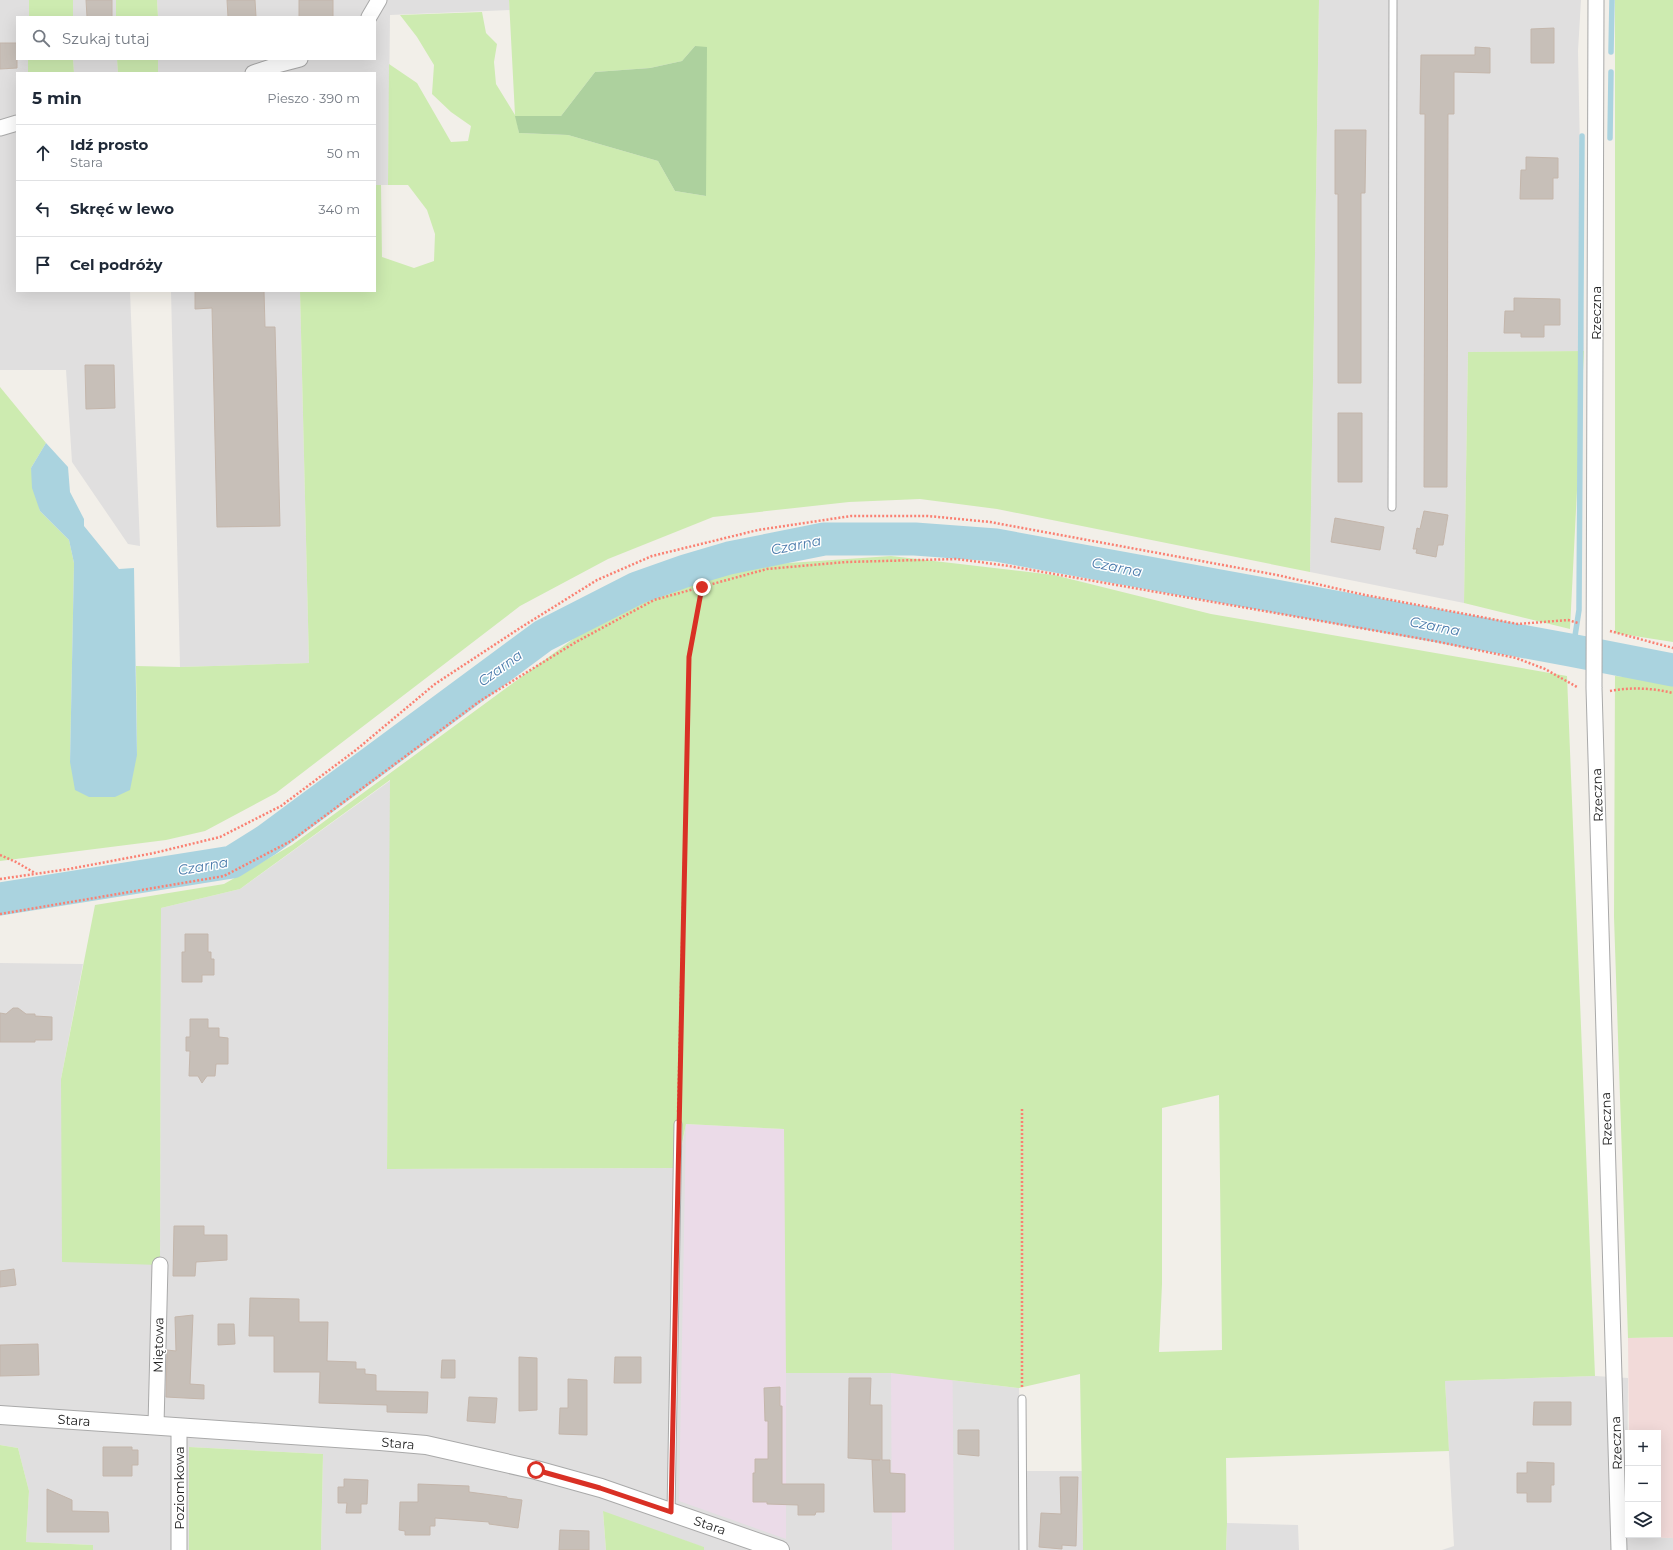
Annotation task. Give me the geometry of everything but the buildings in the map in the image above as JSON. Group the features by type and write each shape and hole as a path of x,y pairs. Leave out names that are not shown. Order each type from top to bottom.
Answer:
{"street":[{"path":"370,16 379,0"},
{"name":"Rzeczna","path":"1596,0 1594,691 1619,1550"},
{"path":"256,72 296,60"},
{"path":"0,128 16,123"},
{"name":"Miętowa","path":"156,1425 160,1265"},
{"name":"Stara","path":"0,1415 426,1445 536,1470 600,1488 780,1550"},
{"name":"Poziomkowa","path":"179,1427 179,1550"}],"lane":[{"path":"1392,507 1393,0"},
{"path":"671,1512 678,1124"},
{"path":"1022,1399 1023,1550"}],"path":[{"path":"0,879 154,853 220,837 281,806 356,750 435,684 520,628 597,580 652,556 758,530 851,516 928,516 990,522 1262,572 1365,595 1518,624 1568,620 1673,648"},
{"path":"0,914 224,876 291,841 480,701 576,642 654,600 767,569 846,562 957,559 1009,566 1426,640 1516,658 1594,691 1628,688 1663,690 1673,693"},
{"path":"678,1124 689,657 702,587"},
{"path":"0,855 16,862 36,874"},
{"path":"1022,1108 1022,1399"}],"shaded area":[{"path":"0,0 29,0 29,16 16,16 16,60 28,60 28,72 16,72 16,292 130,292 140,546 128,544 72,462 66,370 0,370"},
{"path":"73,0 116,0 116,16 73,16"},
{"path":"157,0 509,0 510,10 390,15 388,185 376,185 376,72 158,72 158,60 376,60 376,16 158,16"},
{"path":"1319,0 1581,0 1578,51 1584,351 1468,352 1464,603 1310,572"},
{"path":"73,60 117,60 118,72 74,72"},
{"path":"171,292 300,292 309,663 180,667"},
{"path":"391,780 387,1169 678,1168 686,1124 786,1373 891,1373 1019,1388 1021,1471 1082,1471 1083,1550 704,1550 703,1547 603,1512 606,1550 321,1550 323,1454 189,1447 189,1550 93,1550 93,1545 26,1542 29,1491 18,1448 0,1445 0,963 83,964 61,1079 160,1265 161,908 240,889"},
{"path":"949,950 954,1550 892,1550 891,1373 786,1373 786,1539 679,1501 686,1124 784,1129"},
{"path":"1673,1337 1673,1538 1661,1538 1661,1430 1629,1430 1628,1338"},
{"path":"1595,1376 1628,1378 1628,1430 1625,1430 1625,1538 1673,1538 1673,1550 1442,1550 1454,1546 1445,1381"},
{"path":"1227,1523 1298,1525 1299,1550 1226,1550"}],"green space":[{"path":"29,0 73,0 73,16 29,16"},
{"path":"116,0 157,0 158,16 116,16"},
{"path":"509,0 1319,0 1310,572 997,509 920,499 849,502 713,517 608,559 520,606 276,793 205,831 166,840 0,861 0,387 46,443 31,468 40,511 69,540 74,563 70,762 137,755 136,666 180,667 309,663 300,292 376,292 376,185 381,185 382,257 414,268 434,261 435,234 427,210 408,185 388,185 389,64 417,83 451,142 468,141 471,126 451,112 432,94 434,65 417,37 400,15 482,12 486,33 497,44 494,62 496,84 515,115","holes":["695,46 706,196 675,191 658,161 568,135 519,133 516,116 561,116 595,72 650,68 682,61"]},
{"path":"1615,0 1673,0 1673,642 1615,633"},
{"path":"695,46 707,47 706,196 675,191 658,161 568,135 519,133 515,116 561,116 595,72 650,68 682,61"},
{"path":"28,60 73,60 74,72 28,72"},
{"path":"117,60 158,60 158,72 118,72"},
{"path":"1584,351 1570,629 1464,603 1468,352"},
{"path":"891,556 1054,575 1211,614 1567,676 1595,1376 1445,1381 1449,1451 1226,1458 1226,1550 1083,1550 1080,1374 1019,1388 891,1373 786,1373 784,1129 686,1124 677,1168 387,1169 390,780 240,889 161,908 160,1265 62,1262 61,1079 95,905 224,884 292,845 580,634 674,587 774,564","holes":["1219,1095 1222,1350 1159,1352 1162,1284 1162,1108"]},
{"path":"1615,676 1647,679 1673,684 1673,1337 1628,1338 1614,917"},
{"path":"0,1445 18,1448 29,1491 26,1542 93,1545 93,1550 0,1550"},
{"path":"189,1447 323,1454 321,1550 189,1550"},
{"path":"603,1511 704,1547 704,1550 606,1550"}],"water":[{"path":"46,443 68,467 70,492 84,519 84,526 119,569 134,568 137,755 130,790 115,797 89,797 75,790 70,762 74,563 69,540 40,511 32,488 31,468"}],"waterway":[{"path":"1611,52 1612,0"},
{"path":"1610,138 1611,72"},
{"path":"1570,650 1575,636 1579,610 1582,136"},
{"name":"Czarna","path":"0,899 232,862 267,840 543,636 637,588 685,571 729,558 824,539 915,539 996,545 1673,670"}],"route":[{"path":"536,1470 600,1488 671,1512 689,657 702,587"}]}
